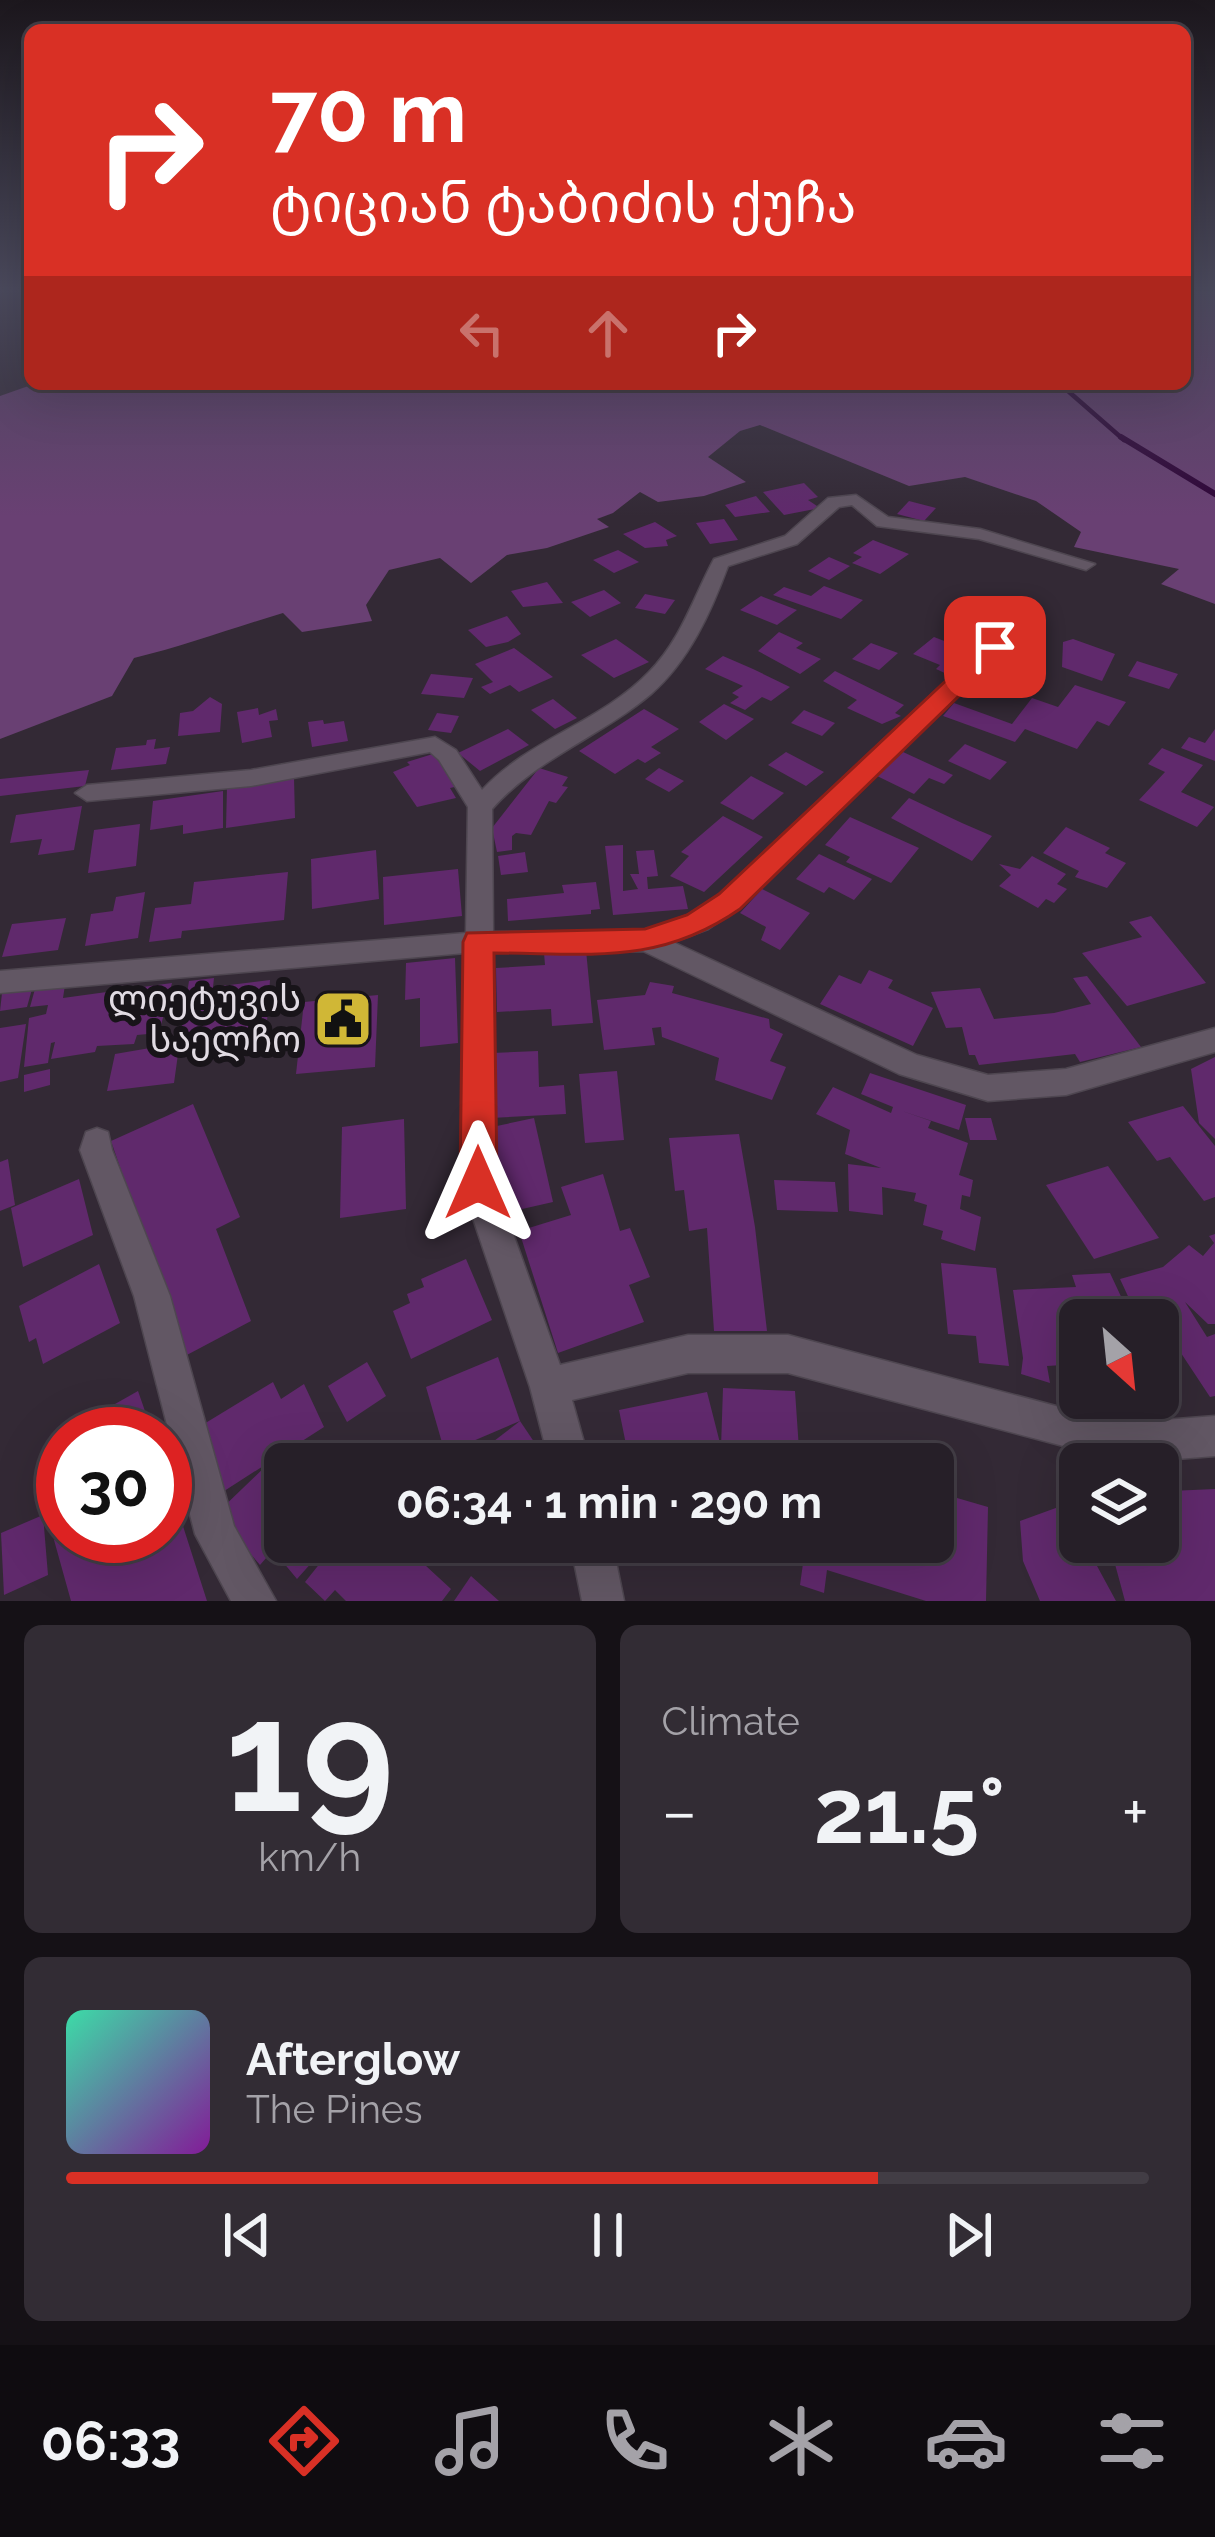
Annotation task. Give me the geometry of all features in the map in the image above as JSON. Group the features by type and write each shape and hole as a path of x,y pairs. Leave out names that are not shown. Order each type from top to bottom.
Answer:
{"street":[{"path":"480,807 505,775 645,688 690,628 721,563 791,540 834,502 856,500 884,522 980,534 1086,564"},
{"path":"0,982 478,942 646,940 698,922 729,901 1021,621"},
{"path":"87,793 251,778 435,744 448,755 480,807 478,1183 564,1443"},
{"path":"646,940 910,1065 988,1088 1066,1082 1215,1040"},
{"path":"97,1142 152,1296 216,1534 255,1601"},
{"path":"549,1387 688,1354 788,1354 1071,1429 1164,1440 1215,1436"},
{"path":"595,1563 602,1601"}],"shaded area":[{"path":"1191,366 1215,366 1215,604 1161,584 1179,569 1074,547 1081,532 1036,501 965,477 909,486 760,425 740,431 708,457 746,482 704,496 658,502 640,492 597,519 609,527 547,548 507,555 471,583 440,558 389,570 366,605 372,621 302,632 283,613 134,658 112,696 0,739 0,396 24,388 1191,390"}],"building":[{"path":"804,483 818,497 808,500 820,508 784,515 763,492"},
{"path":"756,496 770,512 735,517 725,505"},
{"path":"909,501 936,508 924,521 897,514"},
{"path":"724,519 738,540 710,544 696,523"},
{"path":"655,522 677,536 666,540 668,546 645,548 623,534"},
{"path":"873,540 909,554 880,574 852,563 862,557 853,553"},
{"path":"618,550 639,562 614,573 593,560"},
{"path":"829,557 850,566 829,580 808,571"},
{"path":"547,582 563,603 523,607 511,591"},
{"path":"824,586 863,600 841,619 773,595 784,587 811,596"},
{"path":"604,590 621,603 590,617 571,602"},
{"path":"645,594 675,600 665,614 635,608"},
{"path":"761,596 797,610 777,625 740,610"},
{"path":"507,616 521,634 508,642 486,647 468,630"},
{"path":"779,632 803,643 796,648 821,659 800,674 758,651"},
{"path":"934,637 975,653 949,675 936,669 940,665 913,654"},
{"path":"616,639 649,662 614,678 581,655"},
{"path":"1073,639 1115,654 1102,681 1062,667 1063,642"},
{"path":"871,643 898,653 879,670 852,659"},
{"path":"514,648 553,677 519,692 510,685 490,694 481,687 493,682 475,664"},
{"path":"723,656 790,687 771,701 762,697 745,710 730,703 739,697 732,693 743,686 705,669"},
{"path":"1137,661 1178,674 1169,689 1128,676"},
{"path":"835,671 904,705 895,713 901,716 882,724 847,708 857,700 823,681"},
{"path":"431,674 473,678 464,698 421,694"},
{"path":"1075,685 1126,702 1109,726 1097,721 1077,749 1025,729 1015,742 943,716 954,703 1012,724 1032,698 1058,707"},
{"path":"210,697 222,704 220,732 178,736 180,713 193,711"},
{"path":"553,699 577,718 555,729 531,710"},
{"path":"724,704 754,719 726,740 699,722"},
{"path":"258,708 259,715 276,709 278,720 269,721 272,737 242,743 237,712"},
{"path":"644,709 679,729 651,747 661,753 645,763 638,759 615,774 579,751"},
{"path":"804,710 835,723 822,736 791,723"},
{"path":"437,713 459,716 451,733 428,730"},
{"path":"323,720 324,724 344,721 348,741 312,747 308,722"},
{"path":"508,729 529,745 480,771 458,753"},
{"path":"1215,729 1215,761 1181,748 1189,737 1205,743"},
{"path":"156,739 154,749 170,747 166,764 111,770 116,748 146,745 147,740"},
{"path":"965,744 1007,762 990,780 948,761"},
{"path":"1162,748 1203,765 1181,792 1214,807 1197,827 1139,800 1165,772 1148,764"},
{"path":"786,752 824,772 806,786 768,765"},
{"path":"903,752 953,775 944,784 929,778 914,794 877,776"},
{"path":"436,753 459,786 450,788 456,798 417,807 393,772"},
{"path":"539,768 568,777 562,786 568,787 556,803 549,801 531,835 516,833 512,850 497,852 492,828"},
{"path":"659,768 684,781 669,792 645,779"},
{"path":"89,770 85,786 0,796 0,779"},
{"path":"751,776 784,793 753,820 720,803"},
{"path":"294,778 295,818 226,828 227,787"},
{"path":"223,791 223,828 183,834 183,825 150,830 153,801"},
{"path":"909,798 992,836 972,861 891,818"},
{"path":"82,806 74,850 38,855 42,839 10,843 16,815"},
{"path":"723,816 763,837 704,892 670,876 689,856 681,852"},
{"path":"850,817 919,848 891,883 846,862 850,857 825,845"},
{"path":"140,824 136,866 88,873 94,830"},
{"path":"1066,827 1110,848 1105,853 1126,863 1107,888 1075,877 1079,871 1043,853"},
{"path":"623,845 623,891 638,889 630,874 639,874 636,851 654,850 658,876 647,877 648,889 683,886 688,909 613,915 605,846"},
{"path":"376,850 379,899 312,909 311,859"},
{"path":"525,852 528,872 501,875 498,856"},
{"path":"819,854 872,879 854,900 829,887 824,893 796,879"},
{"path":"1032,856 1066,874 1057,884 1067,889 1054,903 1046,899 1038,908 999,886 1011,875 999,864 1020,869"},
{"path":"458,869 462,916 384,925 383,877"},
{"path":"288,872 284,920 182,931 181,938 149,942 155,908 191,904 194,882"},
{"path":"596,882 600,909 591,914 508,921 507,899 564,893 562,885"},
{"path":"762,889 810,913 780,950 761,940 766,927 740,913"},
{"path":"145,892 138,938 85,946 91,914 113,911 116,897"},
{"path":"1151,916 1206,983 1127,1006 1082,953 1142,937 1129,922"},
{"path":"66,918 58,950 2,957 12,924"},
{"path":"586,950 593,1023 552,1026 551,1009 497,1012 496,968 545,965 544,953"},
{"path":"455,958 458,1043 420,1047 420,998 405,1000 406,963"},
{"path":"869,970 893,980 888,988 933,1008 913,1046 820,1004 839,975 861,984"},
{"path":"1087,976 1141,1047 1080,1062 1075,1054 979,1065 975,1055 969,1055 962,1027 946,1028 931,992 980,988 994,1019 1054,1013 1091,1004 1073,978"},
{"path":"214,978 213,987 270,980 266,1036 179,1047 174,1083 107,1091 115,1054 179,1043 189,981"},
{"path":"650,982 674,986 672,993 769,1019 770,1028 783,1034 770,1061 786,1067 772,1100 715,1080 719,1058 662,1037 661,1027 652,1028 655,1045 604,1050 597,1000 645,995"},
{"path":"172,983 159,1033 137,1035 134,1044 97,1046 95,1052 51,1059 55,1042 51,1043 48,1063 24,1067 29,1018 46,1014 48,1005 30,1007 35,989 65,985 63,998"},
{"path":"32,989 27,1007 0,1011 2,993"},
{"path":"378,995 375,1067 296,1074 304,1002"},
{"path":"26,1024 18,1078 0,1082 0,1028"},
{"path":"538,1051 539,1087 564,1085 566,1114 491,1118 492,1053"},
{"path":"1215,1057 1215,1139 1199,1123 1191,1069"},
{"path":"50,1069 50,1085 24,1092 24,1075"},
{"path":"617,1071 624,1140 585,1143 579,1074"},
{"path":"870,1073 966,1105 959,1130 902,1111 931,1121 928,1128 968,1143 959,1175 973,1180 970,1197 962,1195 960,1209 981,1217 975,1251 941,1239 943,1231 923,1225 927,1205 914,1201 916,1193 882,1187 883,1215 849,1211 848,1164 881,1168 845,1154 850,1130 816,1114 833,1087 891,1113 893,1107 861,1094"},
{"path":"193,1104 240,1217 216,1229 251,1321 185,1356 111,1141"},
{"path":"1183,1106 1215,1146 1215,1197 1204,1201 1170,1157 1157,1161 1128,1122"},
{"path":"534,1118 553,1202 509,1212 492,1127"},
{"path":"965,1118 991,1118 997,1140 970,1140"},
{"path":"404,1119 406,1209 340,1218 342,1127"},
{"path":"739,1134 767,1331 714,1331 707,1228 689,1231 684,1190 675,1191 669,1138"},
{"path":"8,1159 15,1205 0,1211 0,1162"},
{"path":"1108,1166 1159,1238 1094,1259 1046,1185"},
{"path":"603,1174 620,1231 630,1228 650,1277 629,1285 644,1322 558,1353 519,1231 571,1215 561,1187"},
{"path":"79,1179 93,1235 23,1267 11,1208"},
{"path":"774,1180 835,1182 838,1212 777,1210"},
{"path":"1215,1234 1215,1324 1208,1324 1185,1302 1207,1337 1215,1334 1215,1396 1210,1397 1179,1350 1179,1299 1129,1299 1120,1279 1163,1267 1189,1245 1203,1256 1214,1243 1209,1236"},
{"path":"466,1259 492,1320 411,1359 393,1311 410,1303 407,1294 424,1287 421,1279"},
{"path":"941,1263 996,1268 1009,1366 979,1363 976,1336 948,1334"},
{"path":"99,1264 120,1323 43,1364 36,1338 29,1342 19,1306"},
{"path":"1110,1273 1122,1299 1059,1299 1059,1365 1047,1366 1050,1383 1021,1374 1013,1290 1076,1287 1072,1275"},
{"path":"498,1357 520,1421 468,1443 442,1443 426,1387"},
{"path":"367,1362 386,1396 347,1422 328,1386"},
{"path":"273,1382 281,1399 304,1384 324,1427 299,1443 264,1443 264,1465 218,1495 194,1430"},
{"path":"723,1388 795,1391 799,1443 721,1443"},
{"path":"138,1391 144,1407 110,1407"},
{"path":"707,1392 720,1443 626,1443 619,1410"},
{"path":"520,1421 535,1443 491,1443"},
{"path":"264,1468 264,1560 260,1565 216,1514"},
{"path":"1215,1489 1215,1601 1125,1601 1115,1563 1179,1563 1179,1491"},
{"path":"954,1497 988,1507 986,1601 926,1601 827,1570 824,1593 800,1585 803,1563 954,1563"},
{"path":"1059,1507 1059,1563 1095,1563 1116,1601 1040,1601 1023,1561 1020,1521"},
{"path":"36,1518 36,1563 47,1563 48,1575 4,1595 1,1533"},
{"path":"192,1554 207,1601 71,1601 60,1563 192,1563"},
{"path":"284,1563 311,1563 297,1579"},
{"path":"320,1563 423,1563 451,1589 442,1601 346,1601 335,1590 325,1601 305,1582"},
{"path":"471,1576 499,1601 454,1601"}],"waterway":[{"path":"1067,390 1124,440"},
{"path":"1121,437 1215,494"}],"place":[{"name":"ლიეტუვის საელჩო","path":"343,1019"}],"route":[{"path":"478,1183 478,942 646,940 698,922 729,901 995,647"}]}
